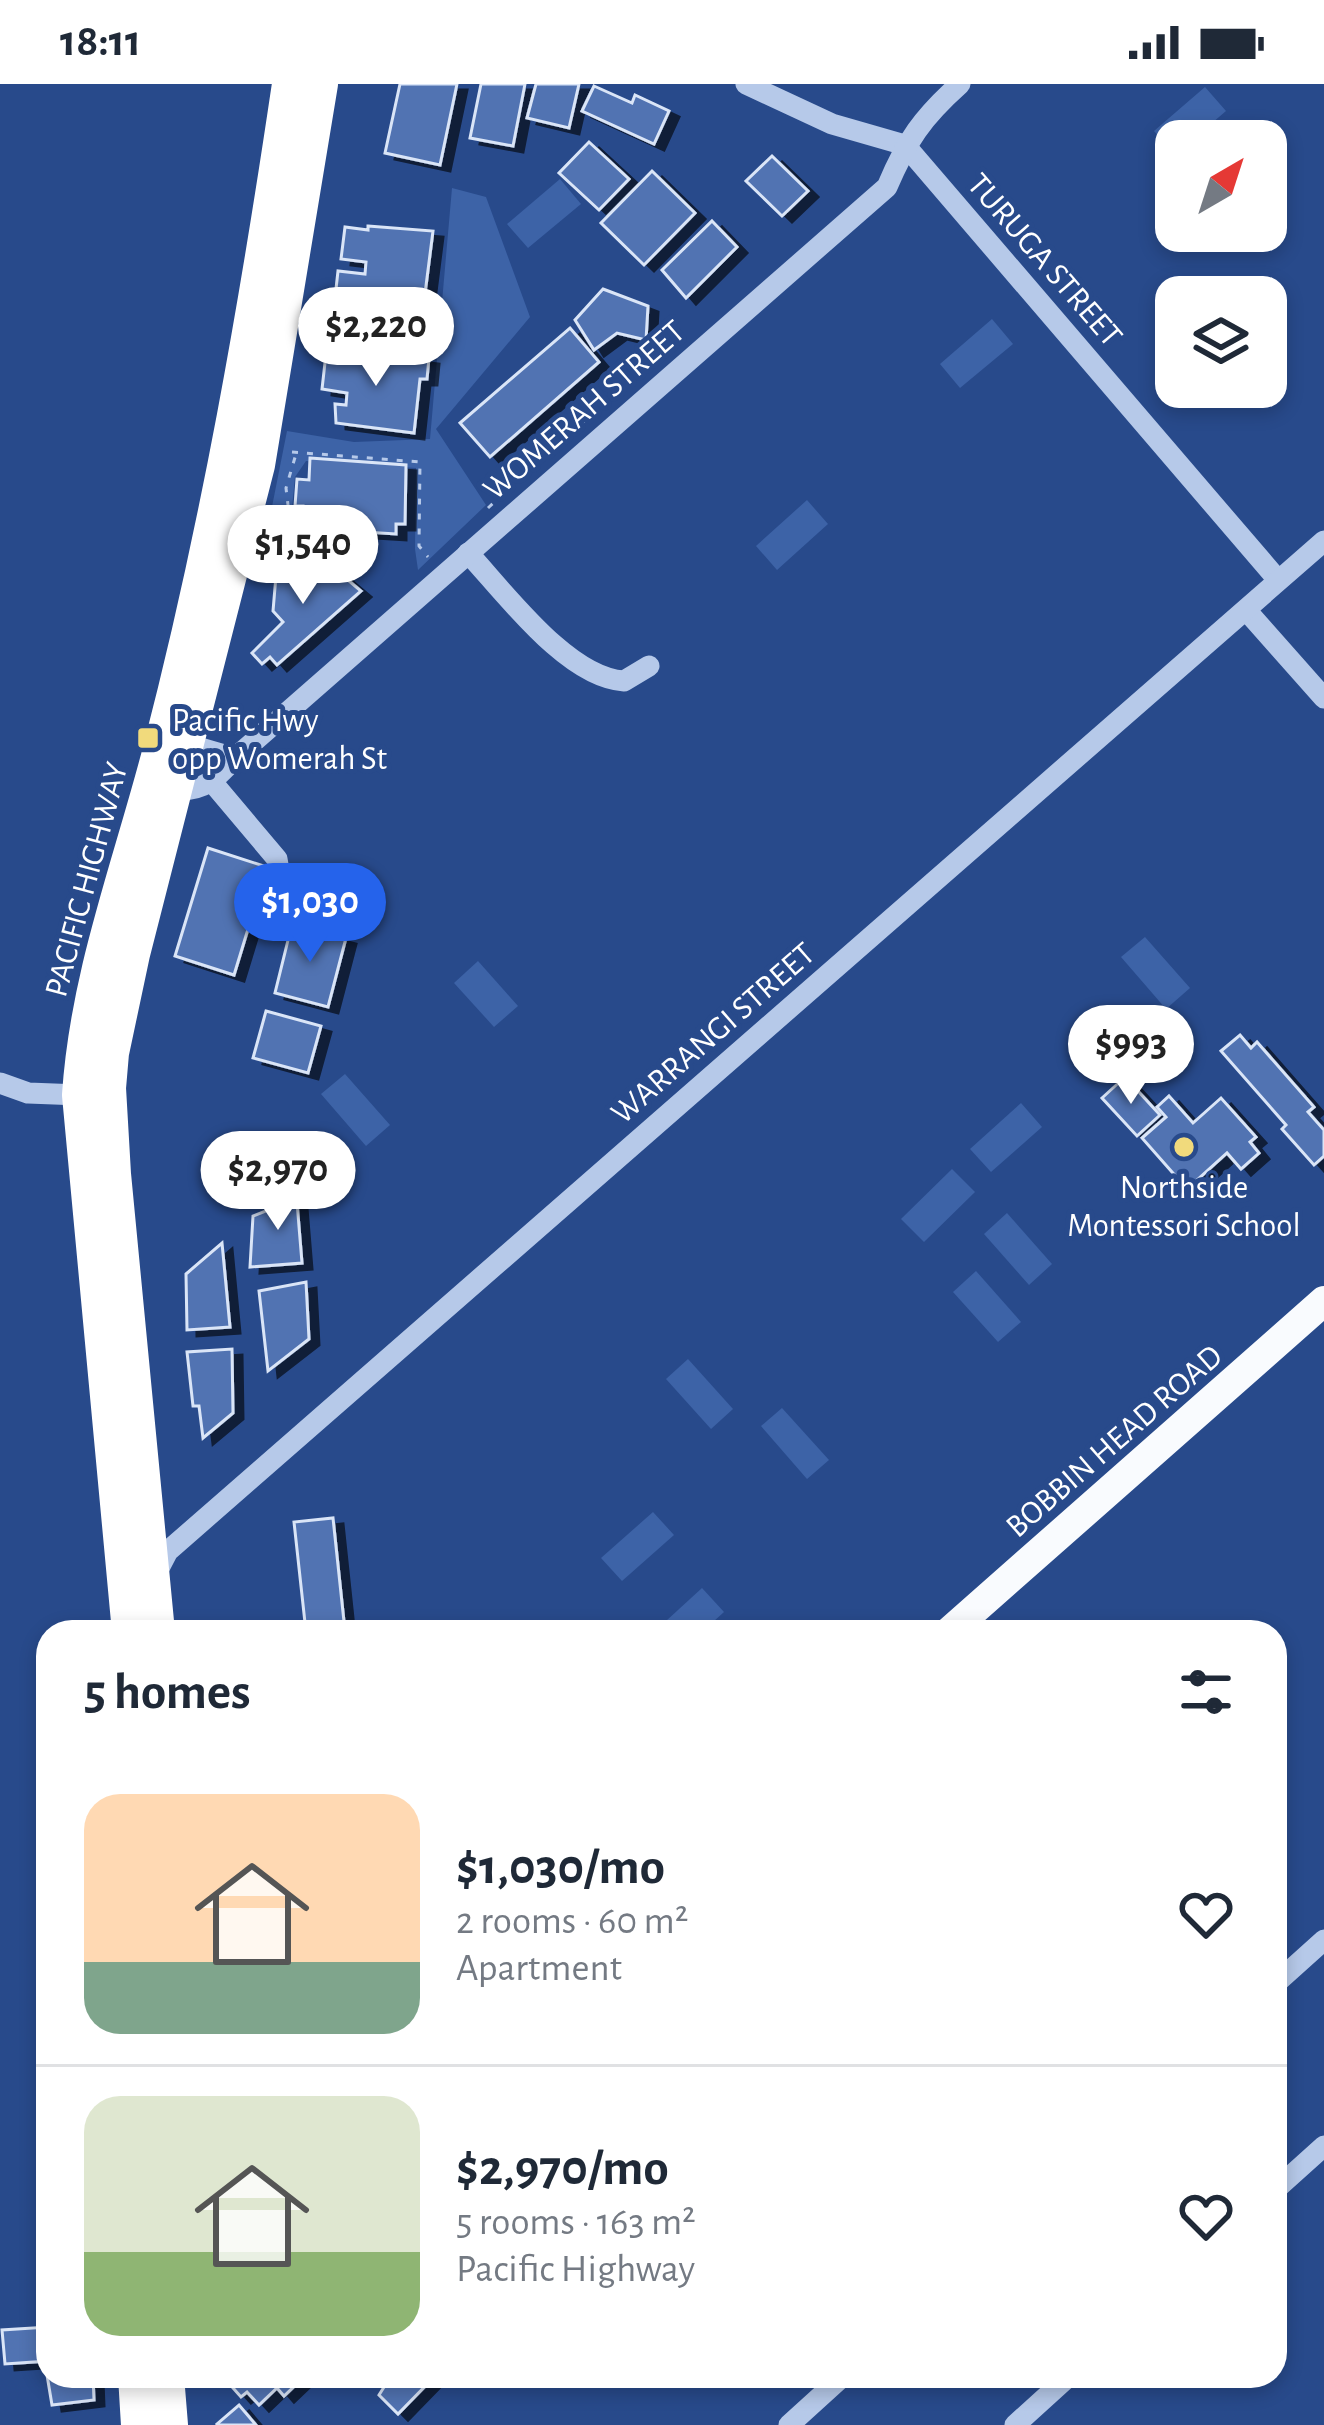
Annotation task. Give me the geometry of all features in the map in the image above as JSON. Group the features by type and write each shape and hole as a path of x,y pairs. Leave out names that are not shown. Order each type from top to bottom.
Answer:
{"highway":[{"name":"PACIFIC HIGHWAY","path":"129,1620 80,1095 87,1019 103,945 161,750 227,461 290,84"},
{"name":"PACIFIC HIGHWAY","path":"157,1620 109,1088 116,1024 257,465 320,84"},
{"path":"137,2388 139,2425"},
{"path":"167,2388 170,2425"}],"main road":[{"name":"BOBBIN HEAD ROAD","path":"963,1620 1324,1301"}],"street":[{"path":"746,84 832,124 905,145"},
{"name":"WOMERAH STREET","path":"213,783 235,758 887,187 905,145 925,116 960,84"},
{"name":"TURUGA STREET","path":"905,145 1278,580"},
{"name":"WARRANGI STREET","path":"153,1580 168,1551 1324,541"},
{"path":"468,554 563,652 595,675 624,681 649,666"},
{"path":"1246,610 1324,698"},
{"path":"187,744 235,758"},
{"path":"174,790 213,783 277,860 280,876"},
{"path":"0,1083 28,1093 80,1095"},
{"path":"1287,1973 1324,1940"},
{"path":"1287,2179 1324,2146"},
{"path":"789,2425 830,2388"},
{"path":"1015,2425 1057,2388"}],"path":[{"path":"290,522 286,488 294,453 420,462 419,546 435,565"}],"shaded area":[{"path":"1205,87 1226,111 1216,120 1167,120"},
{"path":"560,179 581,204 528,248 507,224"},
{"path":"452,188 486,197 530,317 436,429 486,505 418,570 416,468 306,461 295,477 292,508 300,509 298,535 267,532 287,431 354,442 430,439"},
{"path":"992,319 1013,344 960,388 940,364"},
{"path":"807,500 828,524 777,570 756,546"},
{"path":"1145,937 1190,988 1166,1009 1121,957"},
{"path":"478,961 518,1006 494,1027 454,983"},
{"path":"345,1074 390,1125 366,1146 321,1094"},
{"path":"1021,1103 1042,1127 991,1172 970,1149"},
{"path":"952,1169 975,1192 924,1242 901,1219"},
{"path":"1007,1213 1052,1264 1029,1285 984,1234"},
{"path":"976,1271 1021,1322 998,1342 953,1292"},
{"path":"688,1359 733,1409 711,1429 666,1379"},
{"path":"782,1408 829,1460 807,1479 761,1426"},
{"path":"653,1512 674,1535 622,1581 601,1558"},
{"path":"702,1588 724,1612 715,1620 667,1620"}],"building":[{"path":"400,84 457,84 440,165 385,153"},
{"path":"481,84 525,84 513,146 470,138"},
{"path":"536,84 579,84 569,128 527,118"},
{"path":"594,86 632,103 635,95 669,111 654,144 582,111"},
{"path":"589,142 629,179 599,210 559,173"},
{"path":"772,156 808,191 782,216 746,181"},
{"path":"652,171 695,213 644,265 601,223"},
{"path":"712,221 737,247 686,298 662,270"},
{"path":"368,226 433,231 421,325 398,322 400,305 335,298 338,271 365,274 366,262 341,259 345,227 368,230"},
{"path":"603,289 648,306 646,340 617,333 594,350 575,320"},
{"path":"570,328 599,362 490,457 460,423"},
{"path":"327,345 339,347 338,354 385,360 385,353 429,358 427,379 420,379 414,433 336,423 335,404 346,405 347,393 322,389"},
{"path":"310,458 406,465 405,524 396,524 396,534 302,528 303,506 295,506 297,479 309,480"},
{"path":"277,564 317,564 328,577 336,570 361,591 277,665 270,657 262,664 252,653 283,622 273,611"},
{"path":"208,848 267,867 234,975 175,956"},
{"path":"292,924 346,938 328,1007 275,993"},
{"path":"266,1011 321,1026 308,1073 253,1058"},
{"path":"1240,1035 1251,1048 1257,1042 1314,1107 1308,1112 1324,1130 1324,1156 1314,1165 1221,1051"},
{"path":"1125,1077 1160,1115 1137,1136 1102,1098"},
{"path":"1169,1096 1193,1123 1221,1098 1256,1137 1250,1142 1259,1153 1241,1169 1227,1153 1187,1189 1142,1138 1166,1117 1157,1107"},
{"path":"295,1178 302,1263 250,1267 253,1216 281,1205 283,1186"},
{"path":"222,1243 230,1327 187,1330 186,1274"},
{"path":"306,1282 309,1339 268,1371 259,1291"},
{"path":"232,1349 233,1413 203,1438 199,1406 193,1406 187,1352"},
{"path":"333,1518 344,1620 305,1620 294,1522"},
{"path":"36,2328 36,2362 5,2364 2,2330"},
{"path":"49,2388 94,2388 94,2400 52,2405"},
{"path":"233,2388 277,2388 259,2405 247,2392 241,2397"},
{"path":"383,2388 423,2388 398,2414 379,2395"},
{"path":"239,2405 256,2425 217,2424"}],"place":[{"name":"Pacific Hwy opp Womerah St","path":"148,738"},
{"name":"Northside Montessori School","path":"1184,1147"}]}
